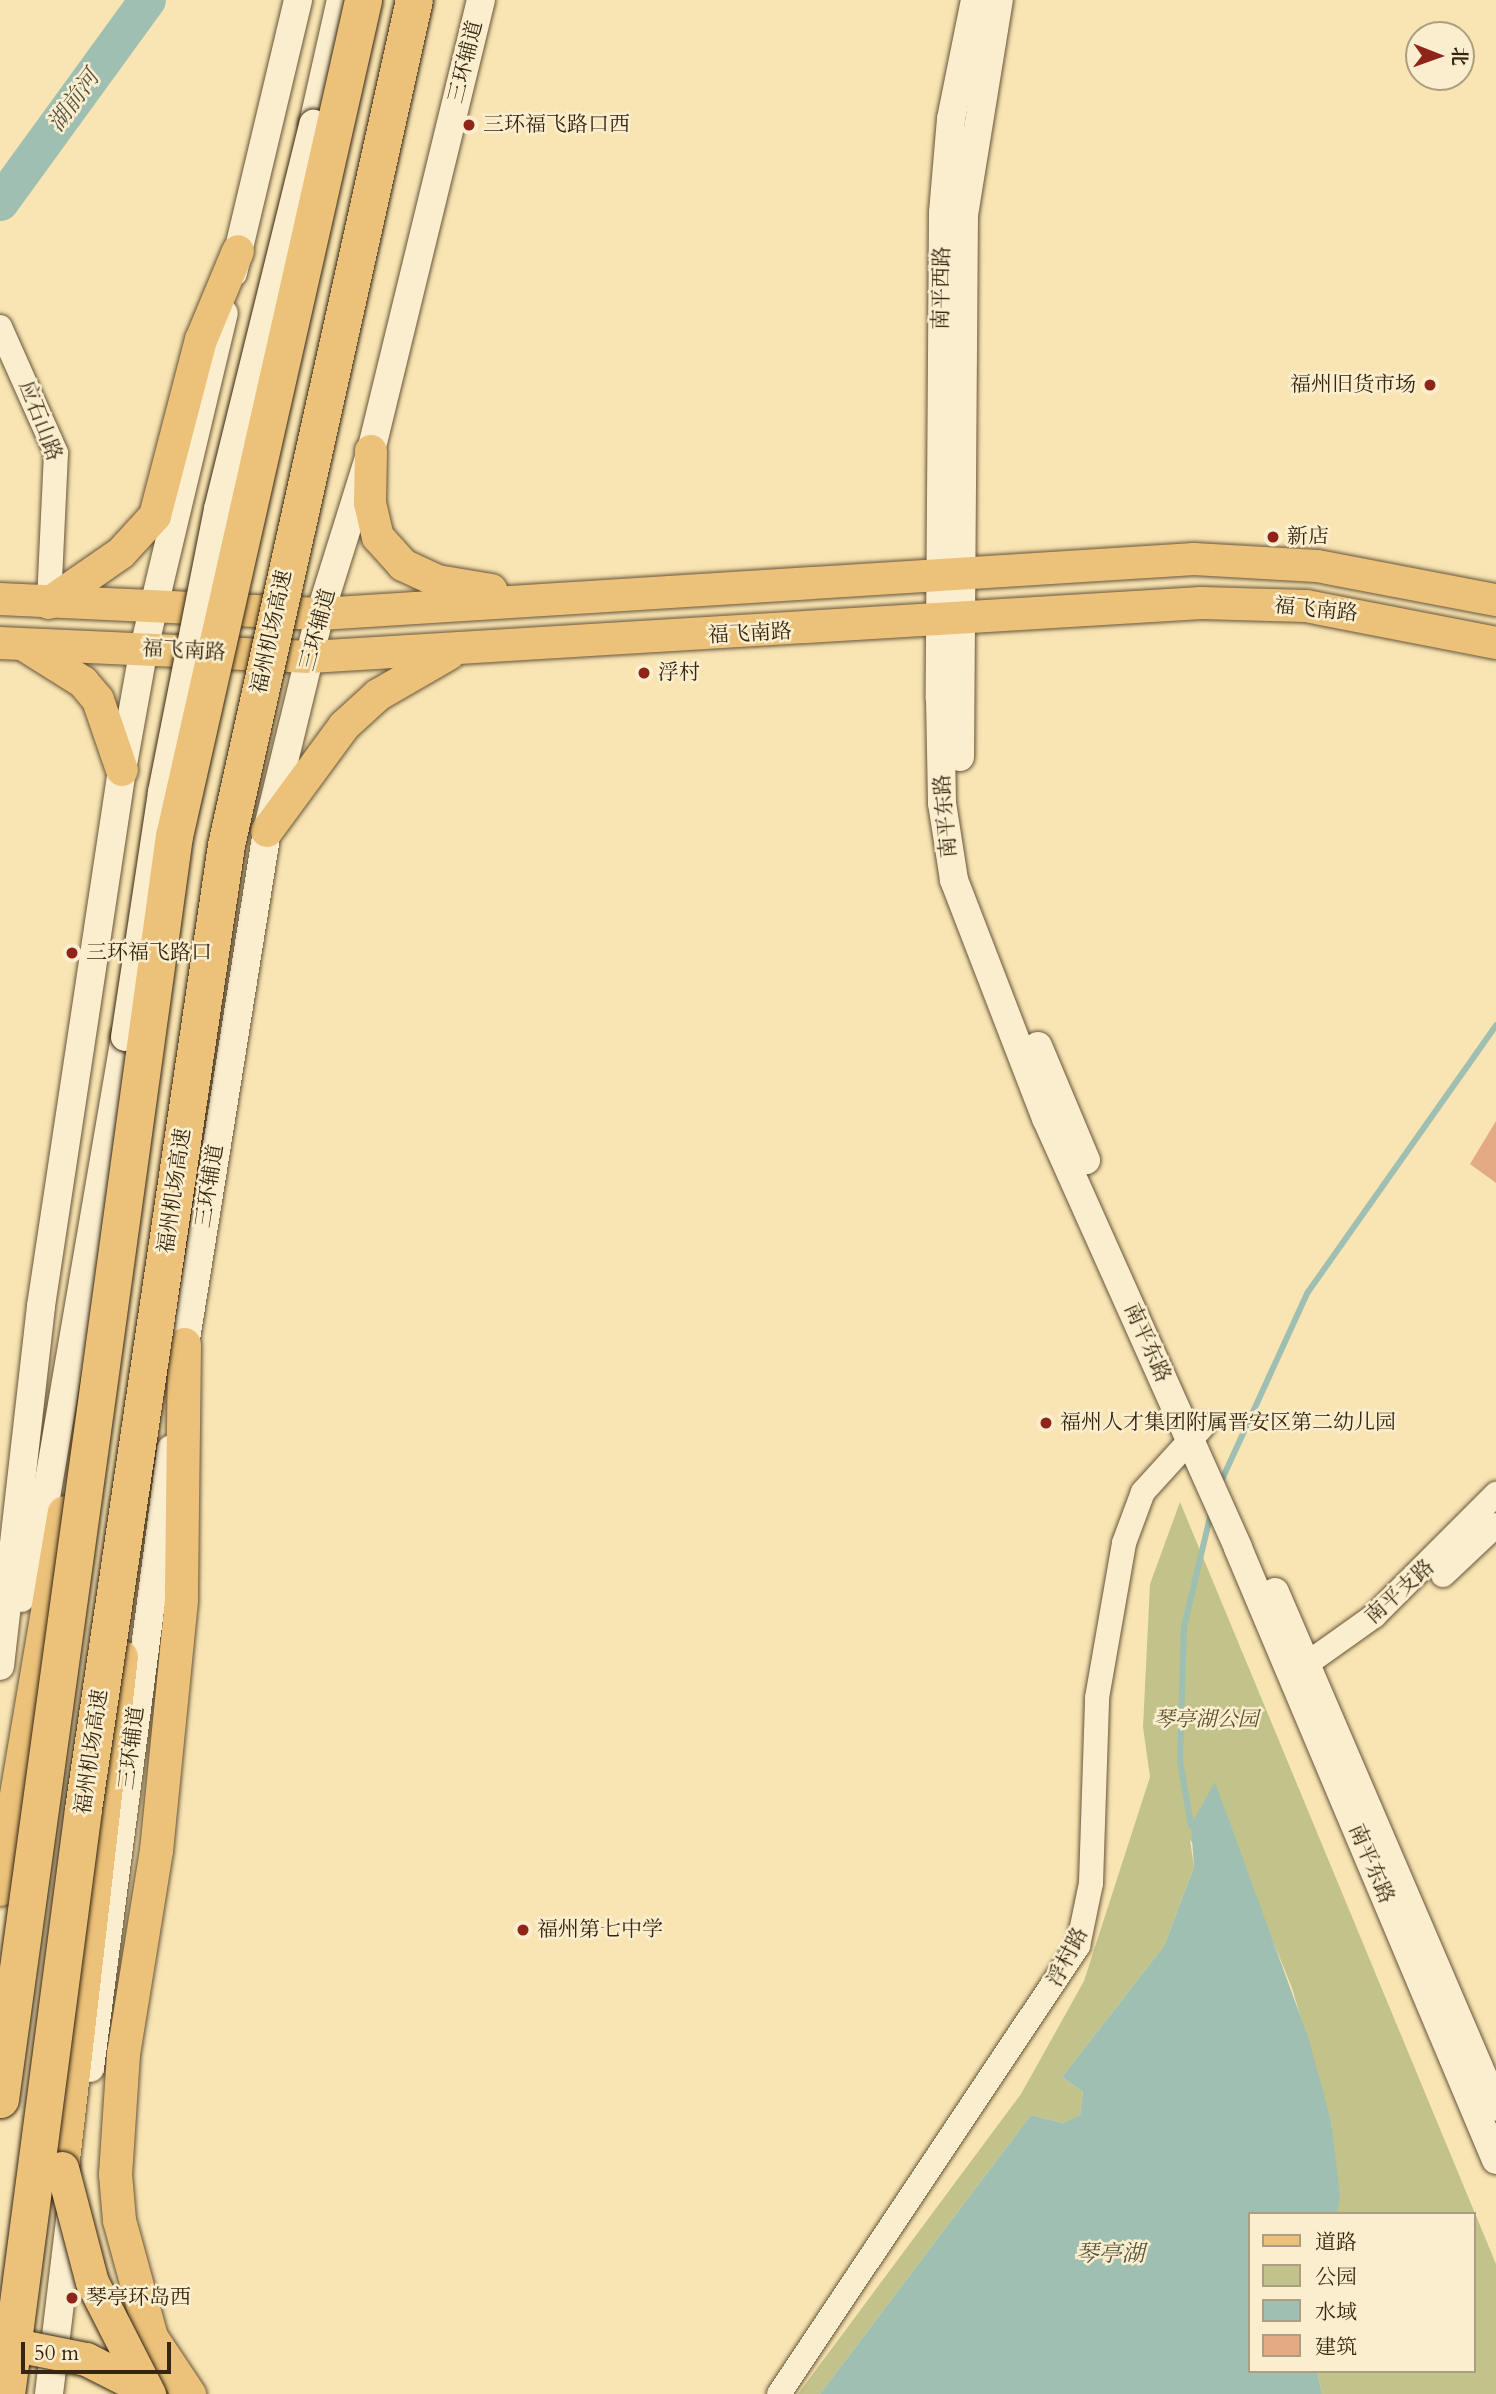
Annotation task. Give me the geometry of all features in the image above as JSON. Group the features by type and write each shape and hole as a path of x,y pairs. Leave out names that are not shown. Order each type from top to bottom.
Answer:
{"highway":[{"name":"福州机场高速","path":"0,2099 134,1110 174,836 322,159 363,0"},
{"name":"福州机场高速","path":"6,2394 140,1422 226,845 414,0"},
{"path":"0,1889 134,1110"},
{"path":"184,1344 181,1601 156,1850 123,2054 115,2174 119,2220 150,2337 189,2394"},
{"path":"140,1422 116,1719 62,2168 92,2282 149,2394"},
{"path":"0,2342 86,2359 155,2394"}],"main road":[{"path":"1,1659 43,1293 122,770 154,602 298,0"},
{"path":"1,1659 36,1556 125,1037 162,793 218,509 341,0"},
{"name":"三环辅道","path":"49,2394 184,1344 267,831 320,614 371,451 481,0"},
{"name":"南平西路","path":"950,577 946,173 975,0"},
{"name":"南平西路","path":"950,577 964,215 999,0"},
{"path":"49,603 121,553 155,516 201,340 239,251"},
{"path":"371,451 370,503 378,537 403,565 437,581 488,590 586,595"},
{"name":"福飞南路","path":"0,599 49,603 154,602 320,614 586,595 950,577 1165,560 1260,561 1368,573 1496,600"},
{"name":"南平东路","path":"950,577 951,621 942,803 959,900 1041,1106 1201,1435 1303,1677 1496,2107"},
{"name":"福飞南路","path":"11,644 310,657 951,621 1132,604 1284,605 1411,622 1496,643"},
{"path":"11,644 83,682 99,700 122,770"},
{"path":"267,831 344,726 378,695 459,649"},
{"name":"南平东路","path":"1201,1435 1202,1467 1243,1539"},
{"name":"南平东路","path":"1303,1677 1496,2160"}],"street":[{"name":"应石山路","path":"0,327 56,453 49,603"},
{"name":"浮村路","path":"779,2394 1078,1946 1091,1883 1097,1698 1124,1543 1143,1492 1201,1435"},
{"name":"南平支路","path":"1303,1677 1428,1568 1496,1494"},
{"name":"南平支路","path":"1303,1677 1383,1630 1496,1525"}],"green space":[{"name":"琴亭湖公园","path":"1180,1502 1474,2212 1337,2212 1331,2120 1292,1988 1266,1924 1190,1840 1194,1867 1164,1946 1062,2077 1083,2092 1080,2115 1063,2123 1031,2115 820,2394 798,2394 1021,2094 1084,1981 1150,1777 1143,1727 1150,1584"},
{"name":"琴亭湖公园","path":"1475,2213 1496,2264 1496,2394 1322,2394 1317,2373 1475,2373"}],"water":[{"name":"琴亭湖","path":"1215,1782 1308,2037 1331,2120 1340,2196 1337,2212 1248,2212 1248,2373 1317,2373 1322,2394 820,2394 1031,2115 1063,2123 1080,2115 1083,2092 1062,2077 1164,1946 1194,1867 1191,1825"}],"building":[{"path":"1496,1121 1496,1183 1470,1164"}],"waterway":[{"name":"湖前河","path":"0,202 147,0"},
{"path":"1219,1486 1308,1292 1496,1025"},
{"path":"1191,1825 1180,1761 1184,1627 1211,1513"}],"place":[{"name":"三环福飞路口西","path":"469,125"},
{"name":"福州旧货市场","path":"1430,385"},
{"name":"新店","path":"1273,537"},
{"name":"浮村","path":"644,673"},
{"name":"三环福飞路口","path":"72,953"},
{"name":"福州人才集团附属晋安区第二幼儿园","path":"1046,1423"},
{"name":"福州第七中学","path":"523,1930"},
{"name":"琴亭环岛西","path":"72,2298"}]}
